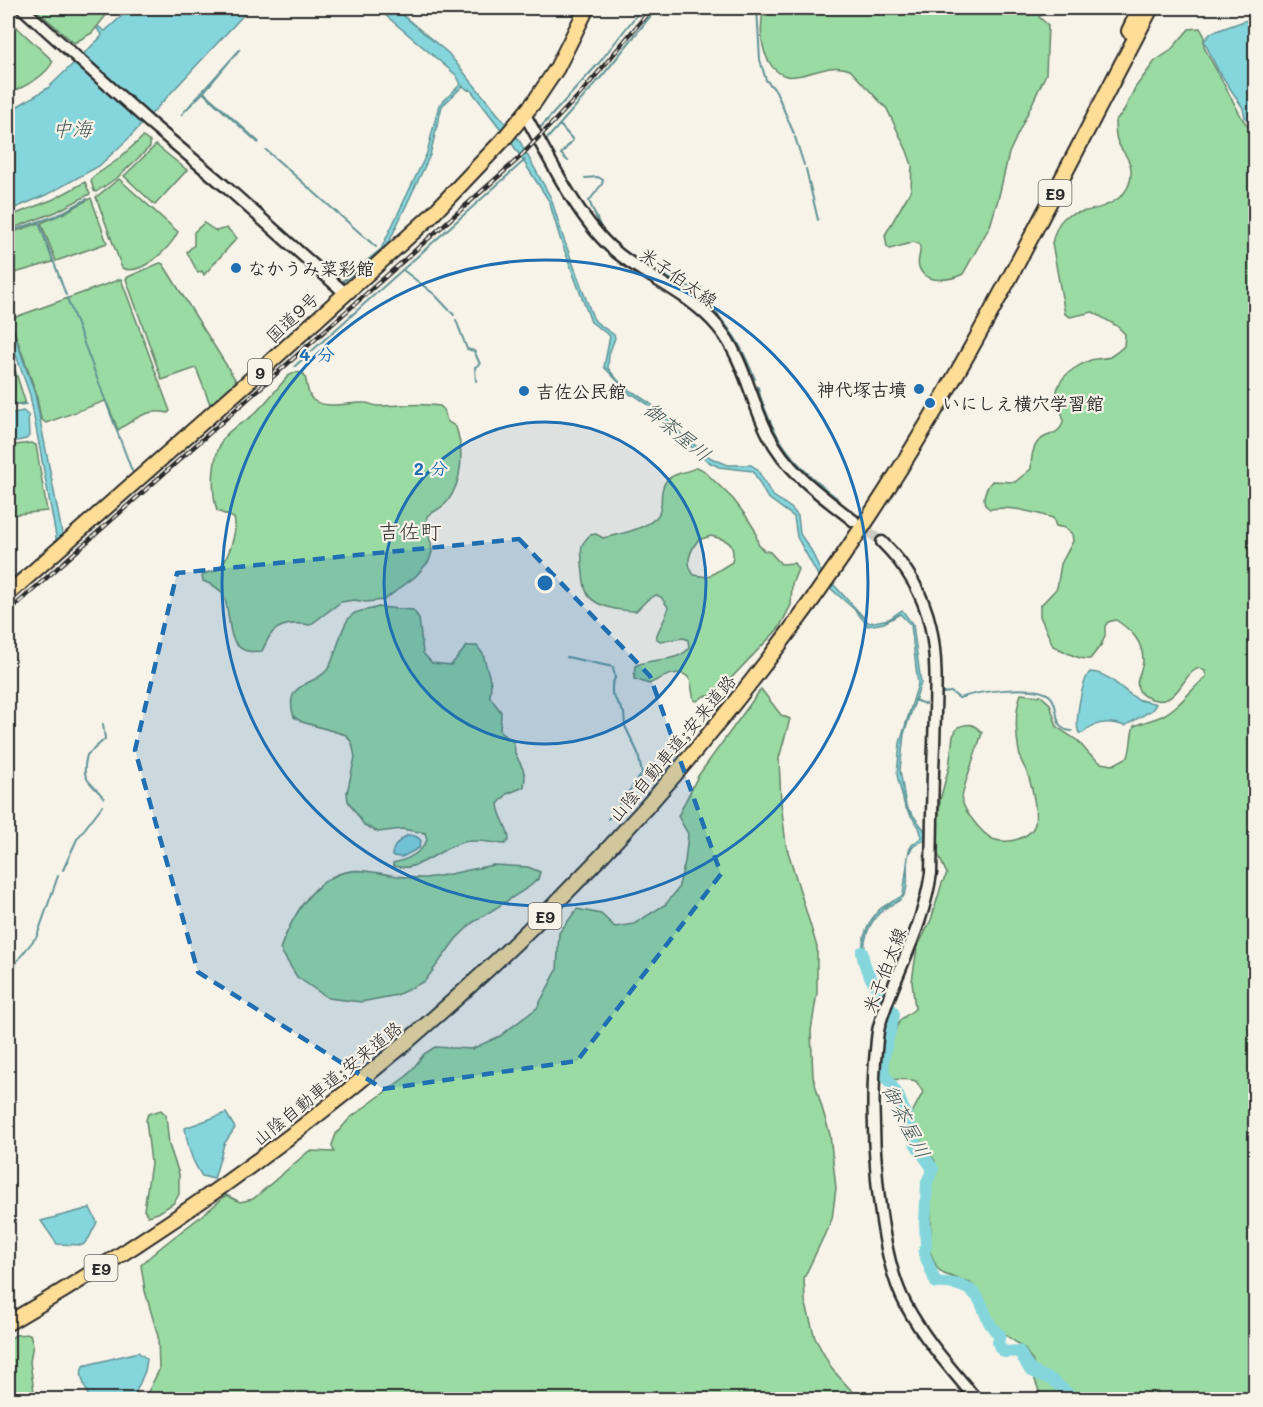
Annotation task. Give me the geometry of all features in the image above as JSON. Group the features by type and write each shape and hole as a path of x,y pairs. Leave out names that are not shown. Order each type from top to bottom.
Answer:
{"highway":[{"name":"国道9号","path":"8,594 430,217 525,115 550,79 587,8"},
{"path":"1086,132 1140,8"},
{"name":"山陰自動車道;安来道路","path":"8,1323 95,1271 191,1209 370,1074 519,942 611,847 660,792 739,697 810,602 870,516 925,428 1009,281 1151,8"},
{"path":"1117,71 1156,8"}],"main road":[{"path":"22,8 345,293"},
{"name":"米子伯太線","path":"525,115 596,232 624,259 688,299 718,327 735,352 767,432 780,454 806,483 854,521"},
{"name":"米子伯太線","path":"882,542 908,572 921,596 935,645 936,684 929,890 921,921 879,1024 874,1072 880,1200 889,1257 897,1287 906,1306 951,1369 977,1400"}],"highlighted area":[{"path":"519,539 650,676 721,874 577,1061 383,1089 198,972 135,750 177,573"}],"green space":[{"path":"34,8 112,8 92,33 74,43"},
{"path":"764,8 1049,8 1039,17 1048,25 1046,74 1009,153 990,226 963,274 952,278 932,279 922,273 919,267 919,244 914,242 890,249 887,247 885,235 911,190 912,165 887,109 850,70 839,67 828,68 794,76 784,75 775,70 763,46 761,26"},
{"path":"8,19 53,61 40,77 8,94"},
{"path":"1200,28 1204,35 1204,47 1250,129 1256,146 1255,1399 1042,1399 1035,1380 1033,1362 1024,1348 995,1325 978,1290 970,1283 944,1274 937,1268 930,1252 929,1187 936,1171 935,1161 921,1143 914,1128 912,1113 923,1092 916,1081 889,1078 885,1068 892,1038 900,1020 915,1009 912,981 917,948 931,920 947,874 935,848 940,800 949,767 953,736 958,727 971,725 982,733 963,794 962,799 966,810 991,838 1001,841 1019,839 1029,833 1035,824 1032,788 1020,757 1017,741 1016,725 1021,694 1041,696 1050,704 1057,727 1078,741 1101,763 1113,765 1128,757 1134,726 1168,712 1206,677 1205,671 1199,668 1188,676 1168,699 1152,699 1144,696 1137,684 1143,661 1141,648 1131,632 1116,620 1108,622 1105,626 1105,636 1101,645 1090,659 1076,657 1053,646 1040,616 1040,606 1057,588 1061,564 1073,541 1072,534 1065,528 1056,526 1053,518 1014,509 990,509 985,505 984,498 986,489 992,481 1015,482 1031,469 1035,446 1044,437 1059,430 1063,416 1057,390 1061,381 1073,370 1087,362 1110,357 1124,346 1125,334 1117,326 1093,312 1070,317 1065,314 1052,243 1058,226 1066,217 1108,205 1122,195 1127,188 1131,169 1117,140 1115,121 1155,61 1170,51 1189,29"},
{"path":"143,137 150,142 150,147 118,177 96,192 94,191 91,181 93,177 116,161"},
{"path":"156,145 187,170 155,205 124,176"},
{"path":"119,179 178,232 162,253 146,265 130,270 122,268 96,197"},
{"path":"85,182 90,194 56,212 8,230 8,217 54,199"},
{"path":"91,198 107,243 56,261 41,223"},
{"path":"39,223 53,262 8,275 8,234"},
{"path":"204,223 216,231 227,228 237,238 204,275 202,271 198,273 187,252 194,245 194,232"},
{"path":"160,263 163,264 235,379 236,382 212,404 210,404 196,368 162,380 126,279"},
{"path":"121,279 170,411 168,413 147,413 118,430 105,401 46,423 41,419 36,393 10,319"},
{"path":"8,348 25,401 25,403 8,405"},
{"path":"296,372 304,374 313,400 325,405 365,403 379,406 416,404 440,406 444,410 447,421 456,427 459,436 461,456 459,475 447,502 427,516 426,525 432,552 429,561 416,576 384,600 341,602 310,625 295,624 280,627 272,633 262,651 249,651 239,647 231,634 222,593 216,587 203,581 202,576 220,567 228,554 235,530 234,518 217,511 213,482 215,461 227,434 253,415 288,376"},
{"path":"31,443 36,445 47,511 8,515 8,446"},
{"path":"697,467 703,470 733,499 755,530 758,544 763,550 770,552 781,564 794,563 798,569 792,584 791,605 779,628 714,696 704,696 697,701 694,700 690,680 682,674 670,674 649,684 634,679 635,666 678,656 689,648 688,640 684,638 660,641 656,638 668,607 661,597 656,595 647,600 636,611 610,608 592,599 586,592 584,584 581,551 582,545 590,535 610,537 652,522 660,511 662,491 667,480 673,475","holes":["711,536 726,541 732,546 732,562 708,577 694,575 689,562 690,554 698,540"]},
{"path":"378,607 413,610 419,618 423,653 432,663 451,665 467,646 477,646 483,654 491,683 490,697 501,712 500,730 514,743 515,753 525,777 524,787 507,794 498,804 509,835 509,840 505,844 468,841 411,866 393,866 393,863 408,858 421,849 427,840 425,833 402,829 378,832 364,825 348,801 347,793 355,757 352,743 346,735 302,722 294,717 292,697 302,686 327,670 348,620 357,612"},
{"path":"761,689 781,715 790,719 779,758 781,802 786,845 817,947 817,993 811,1031 813,1077 830,1135 836,1188 832,1219 804,1278 805,1301 815,1338 832,1369 859,1399 147,1399 159,1370 158,1336 145,1291 141,1265 226,1195 240,1202 253,1199 309,1151 334,1152 332,1145 336,1134 350,1118 408,1075 424,1054 435,1047 472,1049 500,1036 537,1008 557,970 559,933 577,909 601,914 615,927 634,924 666,904 678,889 685,862 688,834 678,816 698,776"},
{"path":"493,865 528,867 540,872 538,879 529,887 472,923 456,939 425,981 397,995 361,1002 328,998 297,977 280,949 293,920 310,894 334,876 349,871 365,871 425,878"},
{"path":"161,1110 166,1115 169,1145 179,1174 179,1194 174,1203 148,1216 144,1210 151,1163 146,1120 148,1114"},
{"path":"30,1334 33,1344 30,1362 35,1399 8,1399 8,1341 15,1335"}],"water":[{"name":"中海","path":"131,8 250,8 128,139 99,166 48,194 8,211 8,112 48,88 101,37 102,34 97,29 99,27 105,31"},
{"path":"377,8 394,8 448,53 519,140 551,198 593,318 614,335 608,368 617,379 662,412 682,435 711,458 728,465 751,465 757,469 772,495 791,508 798,516 800,534 811,550 820,570 869,623 889,619 902,610 913,625 921,683 904,734 900,770 906,806 925,831 925,840 913,847 908,858 912,845 922,837 919,827 905,807 897,775 900,743 918,684 911,625 900,614 884,623 868,626 855,610 820,579 797,537 794,517 767,497 753,471 719,467 709,462 680,437 660,413 631,395 604,367 610,336 591,322 549,201 513,145 470,89 463,86 442,106 430,155 387,246 342,281 381,249 427,153 439,105 461,84 456,75"},
{"path":"1255,17 1255,128 1245,118 1243,108 1218,70 1204,41 1211,33"},
{"path":"240,49 204,92 258,143 203,93 181,115"},
{"path":"9,319 35,394 63,538 56,544 30,395 8,332"},
{"path":"23,411 28,415 29,436 26,439 8,443 8,414"},
{"path":"1090,672 1104,675 1137,699 1156,704 1152,710 1125,726 1103,723 1079,733 1077,720 1080,702 1084,684"},
{"path":"408,835 420,839 419,848 402,857 392,856 395,846"},
{"path":"908,861 906,891 901,899 880,912 870,926 864,949 866,966 863,967 862,952 867,929 879,910 903,895"},
{"path":"226,1113 235,1128 224,1144 214,1179 202,1176 190,1153 185,1128"},
{"path":"90,1208 97,1222 83,1245 57,1244 41,1221"},
{"path":"138,1352 147,1359 145,1371 133,1399 89,1399 82,1378 83,1366"}],"waterway":[{"path":"540,128 599,63 642,8"},
{"path":"547,139 657,8"},
{"path":"757,8 760,60 766,80 776,91 794,134"},
{"path":"560,125 573,140 561,154 568,161"},
{"path":"795,137 804,165"},
{"path":"266,150 376,247"},
{"path":"295,366 525,160"},
{"path":"806,169 818,220"},
{"path":"585,178 598,177 603,180 589,201 602,230"},
{"path":"8,232 58,215 87,199"},
{"path":"39,222 66,295"},
{"path":"643,264 681,285 701,288"},
{"path":"403,270 434,294 454,315"},
{"path":"704,292 738,343 755,379"},
{"path":"67,298 132,471"},
{"path":"456,320 467,349 474,351 480,364 475,367 476,381"},
{"path":"758,387 771,423 785,448 804,470 837,498"},
{"path":"8,406 26,404"},
{"path":"8,582 37,559"},
{"path":"567,657 613,667 615,678 612,694 624,713 625,726 638,753 642,774 608,819"},
{"path":"943,693 951,692 959,698 1005,690 1042,692 1053,700 1061,727 1072,731"},
{"path":"914,700 925,704"},
{"path":"103,724 105,739 87,755 85,771 88,780 104,798"},
{"path":"63,870 77,839 102,806"},
{"path":"8,992 17,961 37,936 58,876"},
{"name":"御茶屋川","path":"862,952 870,977 894,1014 883,1060 884,1074 898,1095 915,1143 933,1169 927,1182 924,1253 936,1283 956,1284 968,1289 978,1297 990,1324 1000,1335 998,1342 1000,1348 1005,1352 1019,1351 1030,1370 1052,1380 1076,1400"}],"tunnel":[{"path":"857,523 882,542"}],"railway":[{"path":"8,612 518,159 582,92 652,8"}],"place":[{"name":"なかうみ菜彩館","path":"236,268"},
{"name":"神代塚古墳","path":"919,389"},
{"name":"吉佐公民館","path":"524,391"},
{"name":"いにしえ横穴学習館","path":"930,403"}],"district":[{"name":"吉佐町","path":"410,530"}]}
